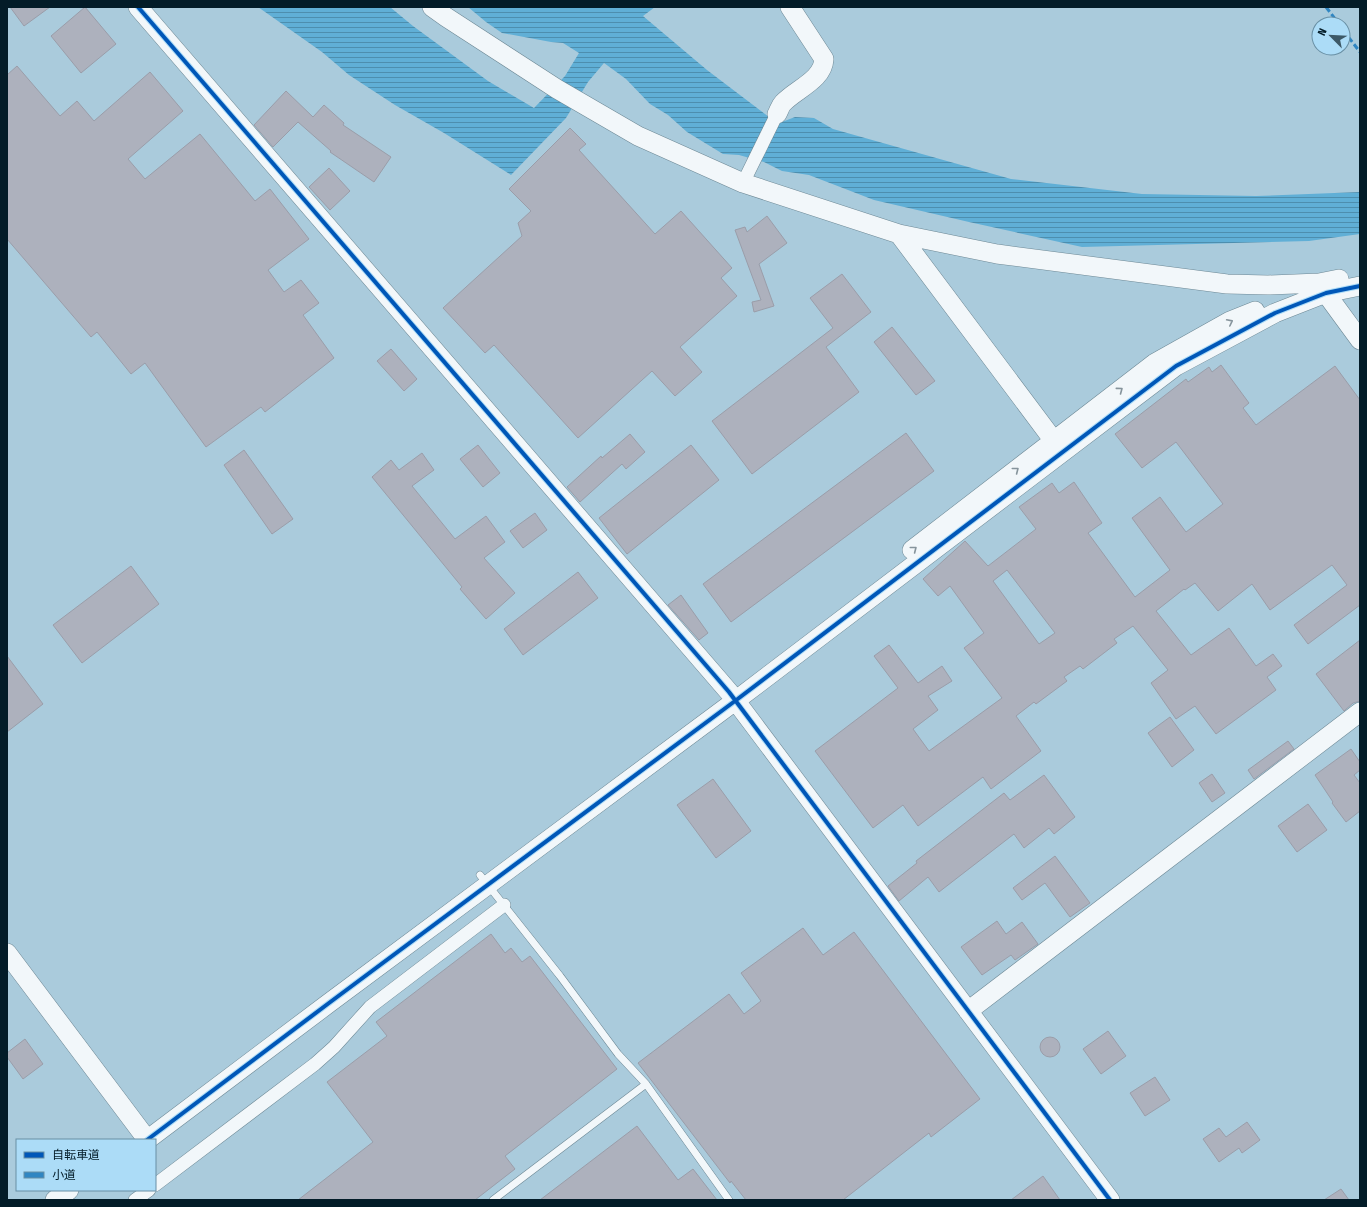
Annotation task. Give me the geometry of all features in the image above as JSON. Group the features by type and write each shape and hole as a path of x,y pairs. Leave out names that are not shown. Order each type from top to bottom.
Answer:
{"street":[{"path":"138,7 732,696 1110,1200"},
{"path":"432,7 446,18 557,89 638,136 747,175 899,234 997,254 1227,284 1322,288 1360,286"},
{"path":"747,175 783,104 816,76 823,66 824,58 790,7"},
{"path":"899,234 1054,441"},
{"path":"732,696 1155,363 1230,322 1360,275"},
{"path":"7,953 142,1138 484,880 1176,366 1322,288"},
{"path":"1322,288 1360,340"},
{"path":"968,1011 1360,712"},
{"path":"156,1184 316,1064 334,1047 370,1007 504,905"},
{"path":"55,1200 68,1191"},
{"path":"67,1200 79,1191"},
{"path":"135,1200 148,1191"}],"lane":[{"path":"484,880 560,976 618,1054 646,1084 728,1200"},
{"path":"493,1200 646,1084"}],"water":[{"path":"258,7 390,7 413,26 488,81 534,108 565,76 579,53 563,43 502,33 468,7 655,7 643,16 707,70 769,117 782,122 795,117 814,118 833,129 1011,179 1142,194 1256,196 1360,192 1360,234 1309,241 1082,247 969,222 874,200 809,175 782,171 764,162 739,155 723,154 687,132 668,115 650,104 626,79 604,63 588,82 566,118 511,175 444,133 395,105 349,75 322,52"}],"building":[{"path":"10,7 50,7 24,26"},
{"path":"85,7 116,44 81,73 51,36"},
{"path":"17,66 60,116 77,101 94,121 150,72 183,111 128,159 145,179 200,134 255,201 270,189 309,239 268,270 284,292 301,280 319,303 303,315 334,358 265,412 261,407 206,447 145,363 131,374 97,332 91,337 7,239 7,75"},
{"path":"286,91 313,117 324,105 344,123 343,125 391,157 374,182 330,152 331,151 298,122 273,147 254,125"},
{"path":"570,128 586,144 579,150 655,234 681,211 732,268 721,278 737,296 680,347 702,372 675,396 652,371 578,438 494,345 485,353 443,308 522,236 518,223 531,211 509,189"},
{"path":"329,168 350,191 330,210 309,187"},
{"path":"767,216 787,243 759,264 774,306 754,312 752,302 761,300 735,230 745,227 747,232"},
{"path":"842,274 871,312 826,347 859,392 752,474 712,421 833,328 810,298"},
{"path":"892,327 935,381 916,395 874,342"},
{"path":"391,349 417,379 404,391 377,361"},
{"path":"1221,365 1249,403 1243,408 1256,425 1335,366 1360,400 1360,605 1308,644 1294,625 1347,585 1332,565 1270,610 1252,584 1218,611 1195,583 1185,590 1184,589 1156,611 1191,655 1229,628 1256,666 1273,654 1282,666 1267,677 1276,690 1216,734 1195,706 1176,719 1151,683 1168,670 1133,626 1114,639 1117,643 1083,669 1080,666 1064,677 1067,681 1036,704 1034,702 1016,716 1041,751 991,789 983,777 918,826 903,805 873,828 815,751 898,688 874,656 889,645 918,683 942,666 952,681 928,696 938,710 913,729 929,751 1002,698 964,648 984,633 950,586 938,596 923,579 965,541 988,566 1036,529 1019,507 1052,483 1059,493 1074,482 1102,523 1088,533 1135,597 1170,570 1132,518 1160,497 1186,532 1223,504 1176,442 1142,468 1115,434 1186,379 1188,382 1209,367 1212,372","holes":["1007,570 1055,633 1039,644 993,581"]},
{"path":"906,433 934,471 731,622 703,584"},
{"path":"630,434 645,452 626,469 622,464 580,502 567,487 601,456 602,458"},
{"path":"478,445 500,473 483,487 460,459"},
{"path":"691,445 719,480 627,554 599,518"},
{"path":"244,450 293,519 272,534 224,465"},
{"path":"422,453 434,470 412,486 455,539 486,516 505,542 484,558 515,593 486,619 460,589 462,587 372,477 391,460 399,470"},
{"path":"535,513 547,530 523,548 510,531"},
{"path":"131,566 159,604 82,663 53,625"},
{"path":"578,572 598,598 523,655 504,629"},
{"path":"681,595 708,633 699,640 668,605"},
{"path":"1360,640 1360,701 1353,703 1344,711 1316,674"},
{"path":"7,656 43,704 7,732"},
{"path":"1170,717 1194,750 1172,767 1148,733"},
{"path":"1288,741 1294,749 1254,779 1248,770"},
{"path":"1351,749 1360,762 1360,770 1354,775 1360,783 1360,811 1346,822 1332,803 1333,802 1315,775"},
{"path":"1212,774 1225,793 1212,802 1199,783"},
{"path":"1044,775 1075,817 1054,834 1049,828 1024,848 1014,834 939,892 928,877 899,901 888,886 917,863 916,861 1004,793 1010,800"},
{"path":"713,779 751,831 716,858 677,805"},
{"path":"1308,804 1327,830 1297,852 1278,826"},
{"path":"1055,856 1090,903 1070,917 1045,883 1022,900 1013,888"},
{"path":"997,921 1006,934 1022,922 1038,944 1015,960 1011,955 982,975 961,947"},
{"path":"803,928 823,955 854,932 980,1099 931,1137 929,1133 843,1200 746,1200 731,1181 730,1183 638,1063 729,994 744,1014 761,1001 741,973"},
{"path":"491,934 505,953 511,948 522,962 530,956 617,1069 505,1156 515,1169 475,1200 298,1200 373,1142 327,1082 387,1036 376,1022"},
{"path":"1108,1031 1126,1056 1101,1074 1083,1049"},
{"path":"1050,1037 1057,1040 1060,1047 1057,1054 1050,1057 1043,1054 1040,1047 1043,1040"},
{"path":"25,1039 43,1064 23,1079 7,1057 7,1053"},
{"path":"1155,1077 1170,1100 1145,1116 1130,1093"},
{"path":"1247,1122 1260,1140 1242,1153 1239,1148 1219,1162 1203,1139 1219,1128 1226,1137"},
{"path":"637,1126 678,1180 693,1169 717,1200 540,1200"},
{"path":"1043,1176 1060,1200 1011,1200"},
{"path":"1341,1189 1349,1200 1324,1200"}],"marked path":[{"path":"1326,7 1333,16"},
{"path":"1351,40 1360,52"}],"cycle path":[{"path":"138,7 729,692 1110,1200"},
{"path":"148,1139 735,701 1176,366 1275,313 1326,293 1360,286"}]}
